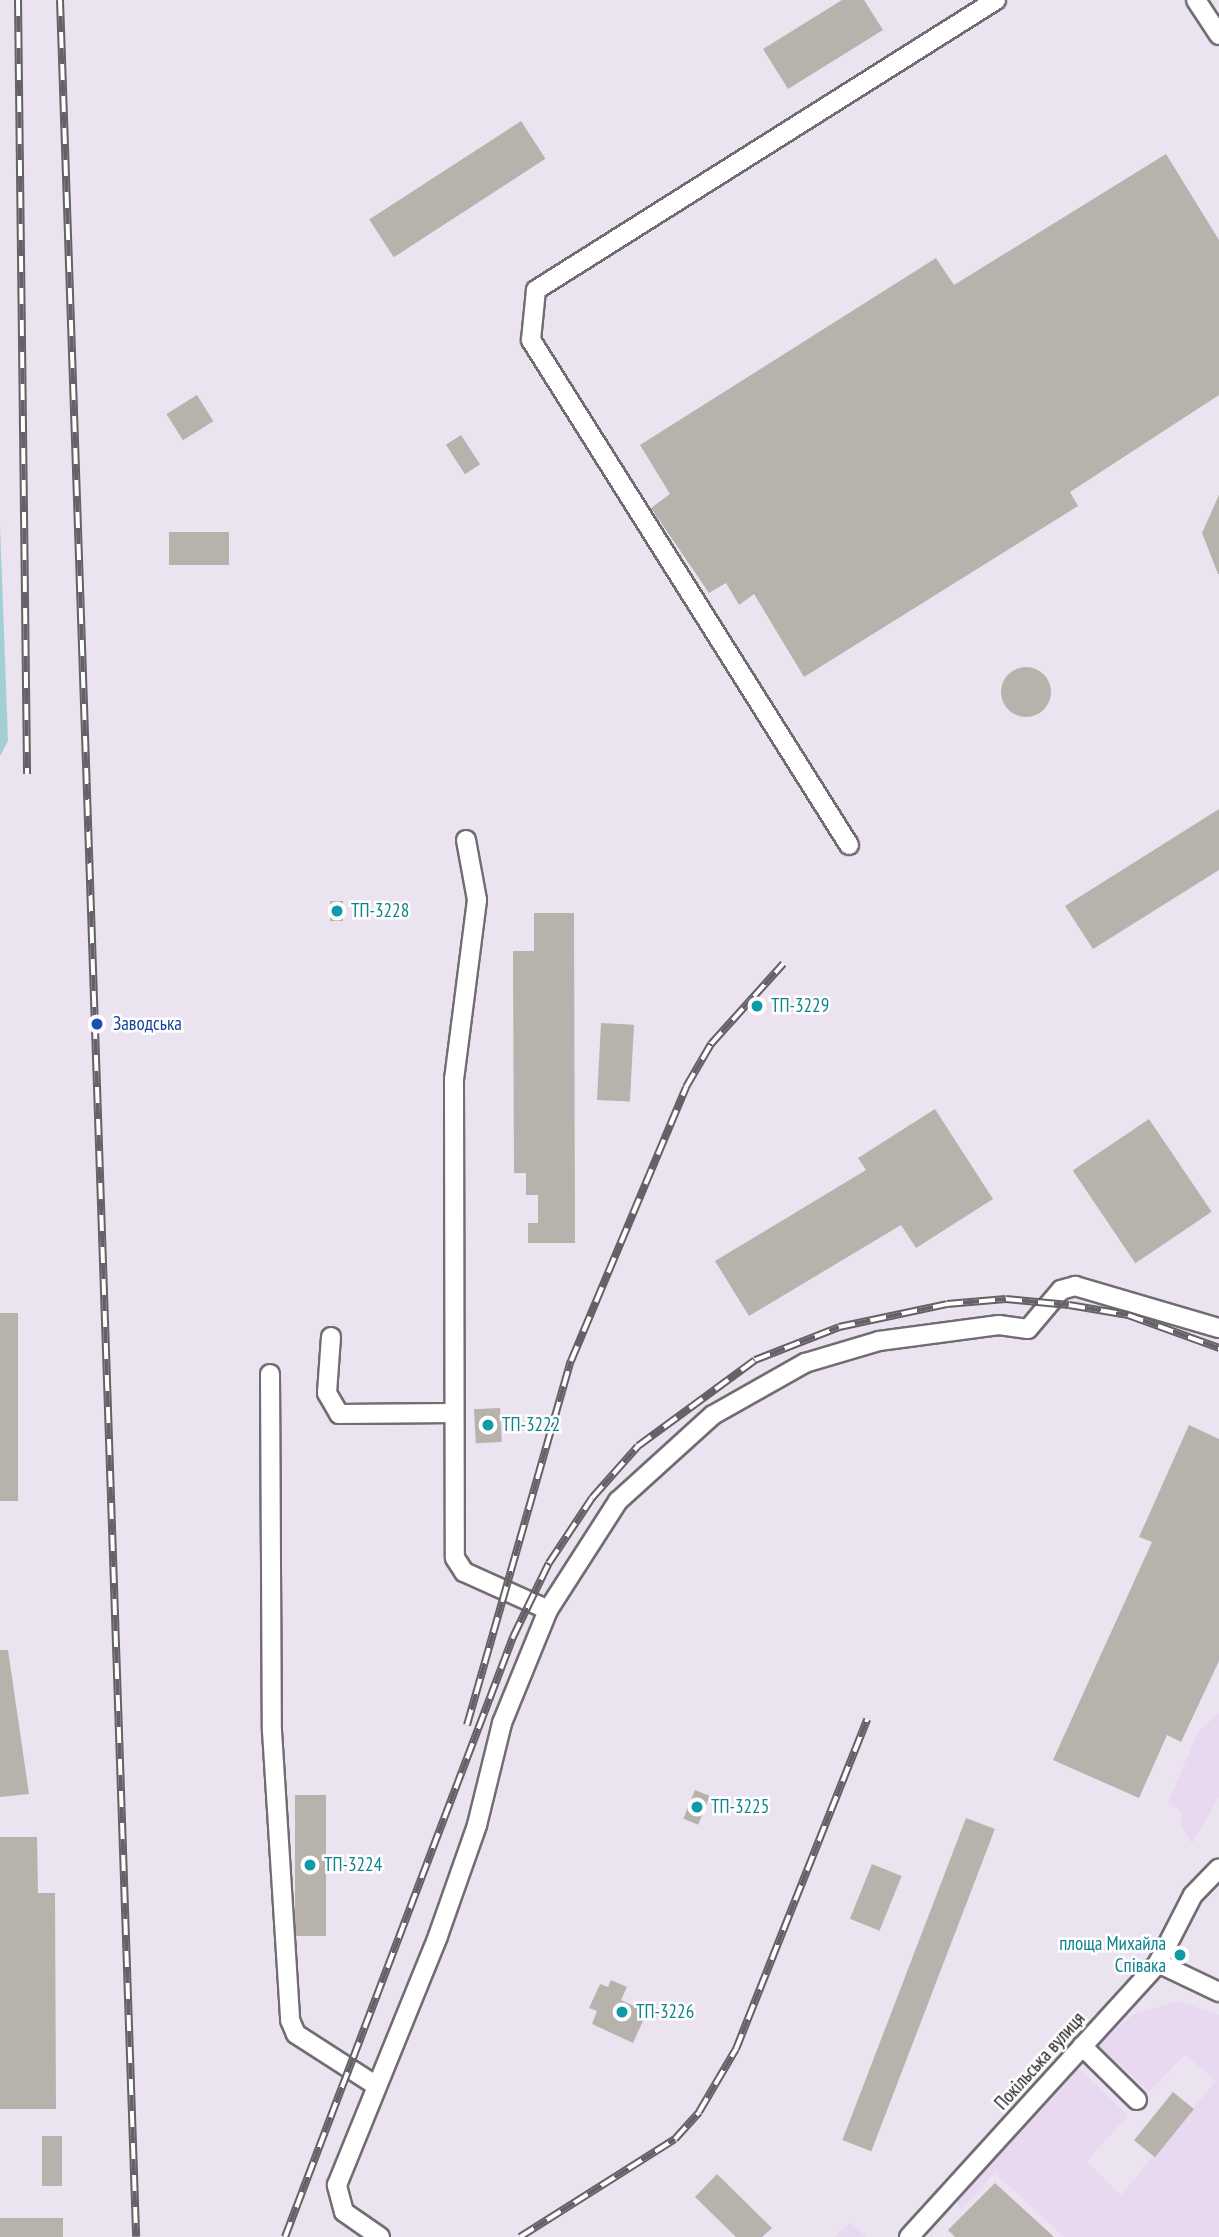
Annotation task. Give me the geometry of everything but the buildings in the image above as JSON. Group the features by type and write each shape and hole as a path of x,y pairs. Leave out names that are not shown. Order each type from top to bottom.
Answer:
{"street":[{"path":"849,845 531,340 536,290 996,0"},
{"path":"1196,0 1219,35"},
{"path":"466,840 477,900 454,1079 454,1413 458,1566 548,1611"},
{"path":"380,2237 344,2212 336,2194 375,2085 438,1936 477,1825 502,1723 548,1611 618,1501 713,1415 804,1363 879,1341 999,1325 1028,1329 1061,1290 1075,1286 1219,1328"},
{"path":"331,1338 327,1393 339,1414 454,1413"},
{"path":"270,1374 272,1731 290,2020 296,2034 375,2085"},
{"name":"Покільська вулиця","path":"909,2237 1158,1963 1194,1895 1219,1868"},
{"path":"1158,1963 1219,1992"},
{"path":"1082,2046 1137,2100"}],"shaded area":[{"path":"0,0 1219,0 1219,2237 0,2237"},
{"path":"1219,1713 1219,1797 1192,1844 1180,1824 1182,1813 1168,1802 1198,1732"},
{"path":"1178,2001 1219,2015 1219,2237 1064,2237 995,2173 961,2209 954,2199 1076,2065 1128,2115 1087,2161 1121,2195 1216,2081 1185,2055 1149,2092 1097,2044 1134,2014"},
{"path":"850,2222 866,2237 834,2237"}],"water":[{"path":"0,525 8,741 0,756"}],"railway":[{"path":"18,0 27,774"},
{"path":"60,0 136,2237"},
{"path":"467,1725 571,1361 686,1087 711,1044 783,964"},
{"path":"285,2237 513,1637 549,1563 592,1498 638,1446 755,1360 839,1327 947,1304 1006,1299 1069,1305 1128,1315 1219,1348"},
{"path":"520,2237 675,2139 699,2112 736,2049 867,1719"}],"place":[{"name":"ТП-3228","path":"337,911"},
{"name":"ТП-3229","path":"757,1006"},
{"name":"Заводська","path":"97,1024"},
{"name":"ТП-3222","path":"488,1425"},
{"name":"ТП-3225","path":"697,1807"},
{"name":"ТП-3224","path":"310,1865"},
{"name":"площа Михайла Співака","path":"1180,1955"},
{"name":"ТП-3226","path":"622,2012"}]}
